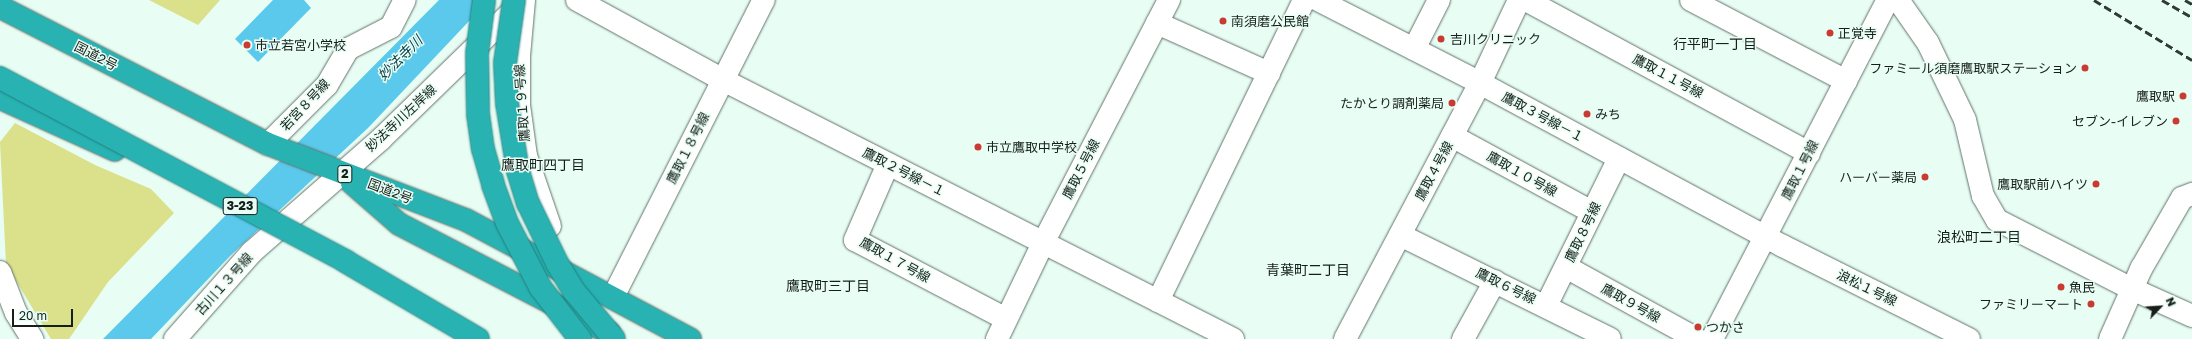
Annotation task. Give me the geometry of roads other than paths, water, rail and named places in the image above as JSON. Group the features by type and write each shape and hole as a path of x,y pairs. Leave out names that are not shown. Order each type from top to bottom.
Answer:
{"highway":[{"path":"484,0 477,54 478,114 484,149 493,185 507,223 540,287 580,339"},
{"path":"514,0 508,34 506,69 510,139 518,171 531,209 557,263 574,291 614,339"},
{"name":"国道2号","path":"0,7 268,144 340,173 466,220 690,339"},
{"name":"3-23","path":"0,78 345,261 478,339"},
{"path":"0,98 107,146 275,232 478,339"},
{"path":"340,173 399,224 620,339"}],"street":[{"name":"若宮８号線","path":"268,144 327,85 348,49 391,27 405,0"},
{"name":"妙法寺川左岸線","path":"275,232 340,173 381,139 524,0"},
{"name":"鷹取１９号線","path":"524,0 519,56 519,105 526,156 550,226"},
{"name":"鷹取２号線－１","path":"577,0 723,80 1233,339"},
{"name":"鷹取１８号線","path":"613,297 764,0"},
{"name":"鷹取５号線","path":"996,339 1043,243 1169,0"},
{"path":"1158,301 1304,0"},
{"name":"鷹取３号線－１","path":"1318,0 1480,83 1766,237"},
{"path":"1414,49 1439,0"},
{"name":"鷹取４号線","path":"1345,339 1480,83 1518,0"},
{"name":"鷹取１１号線","path":"1526,0 1809,153"},
{"path":"1691,0 1846,81"},
{"name":"鷹取１号線","path":"1712,339 1888,0"},
{"path":"1898,0 1928,43 1965,120 1983,196 1996,220 2132,289 2192,316"},
{"path":"1157,23 1269,73"},
{"name":"鷹取１０号線","path":"1452,136 1592,212"},
{"name":"鷹取８号線","path":"1546,306 1619,158"},
{"name":"鷹取１７号線","path":"888,164 855,240 1006,319"},
{"path":"2110,339 2132,289 2182,198 2192,194"},
{"name":"古川１３号線","path":"175,339 252,252 275,232"},
{"name":"鷹取６号線","path":"1400,235 1610,339"},
{"name":"浪松１号線","path":"1766,237 1969,339"},
{"name":"鷹取９号線","path":"1566,267 1697,339"},
{"path":"0,272 16,313 32,339"},
{"path":"1463,339 1495,281"}],"water":[{"path":"273,0 304,0 311,8 258,62 235,39"},
{"name":"妙法寺川","path":"439,0 489,0 368,128 230,256 151,339 103,339"}],"railway":[{"path":"2094,0 2192,60"},
{"path":"2162,0 2192,17"},
{"path":"2185,0 2192,4"}],"place":[{"name":"南須磨公民館","path":"1223,21"},
{"name":"正覚寺","path":"1830,33"},
{"name":"吉川クリニック","path":"1441,39"},
{"name":"市立若宮小学校","path":"247,45"},
{"name":"ファミール須磨鷹取駅ステーション","path":"2085,68"},
{"name":"鷹取駅","path":"2183,96"},
{"name":"たかとり調剤薬局","path":"1452,103"},
{"name":"みち","path":"1587,114"},
{"name":"セブン-イレブン","path":"2176,121"},
{"name":"市立鷹取中学校","path":"978,147"},
{"name":"ハーバー薬局","path":"1925,177"},
{"name":"鷹取駅前ハイツ","path":"2096,184"},
{"name":"魚民","path":"2061,287"},
{"name":"ファミリーマート","path":"2091,304"},
{"name":"つかさ","path":"1698,327"}],"district":[{"name":"行平町一丁目","path":"1715,44"},
{"name":"鷹取町四丁目","path":"543,165"},
{"name":"浪松町二丁目","path":"1979,237"},
{"name":"青葉町二丁目","path":"1308,270"},
{"name":"鷹取町三丁目","path":"828,286"}]}
